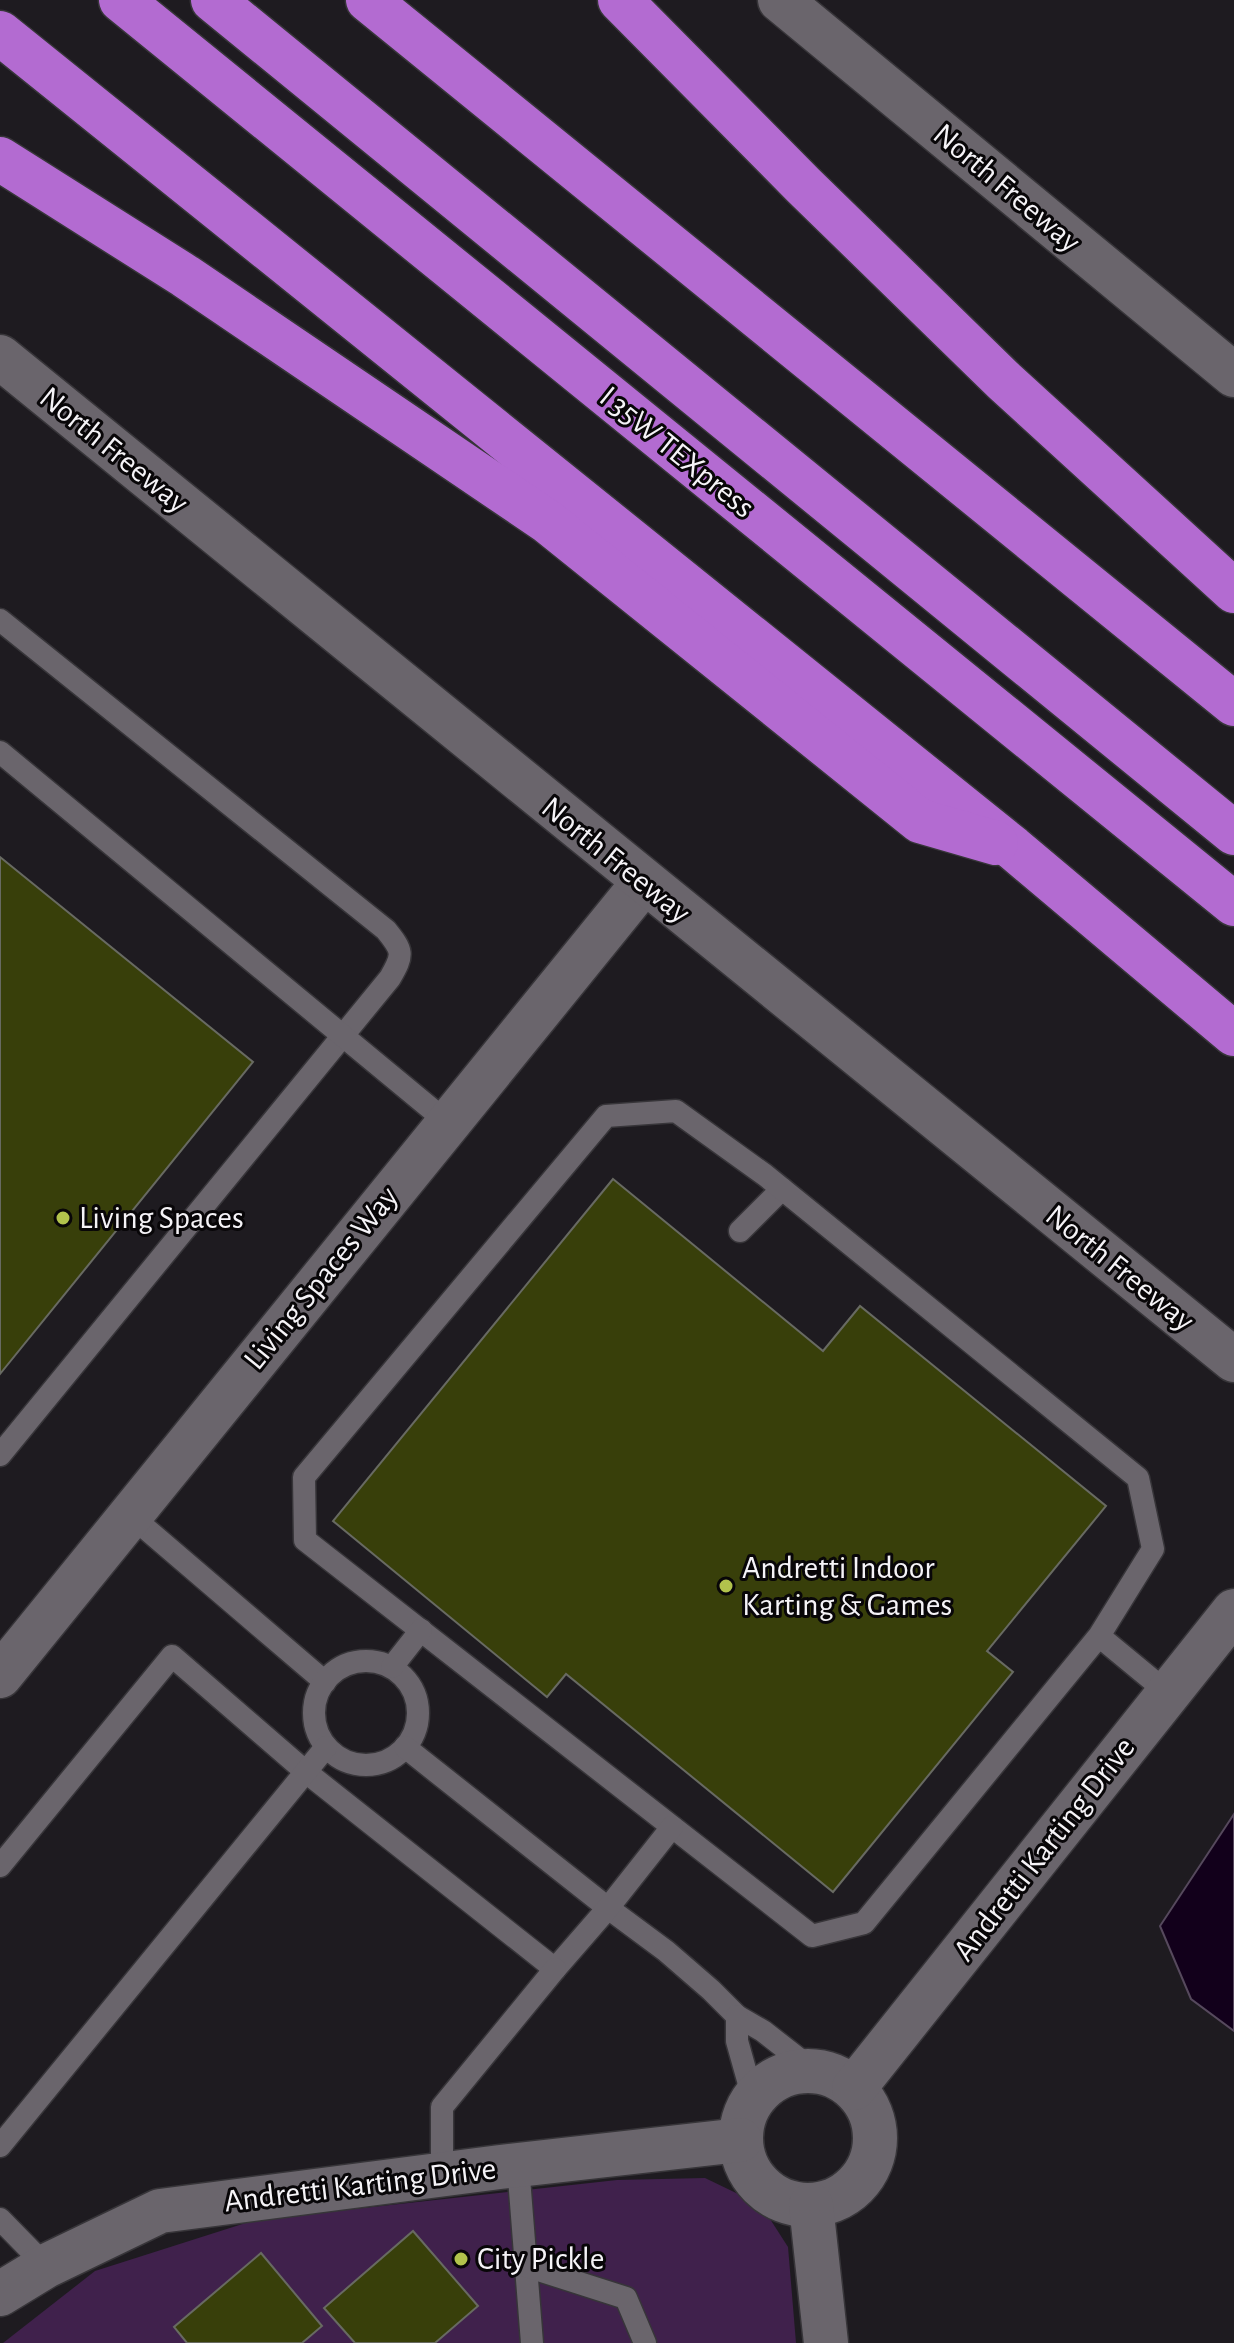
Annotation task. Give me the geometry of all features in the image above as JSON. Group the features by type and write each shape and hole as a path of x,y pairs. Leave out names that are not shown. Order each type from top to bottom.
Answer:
{"highway":[{"name":"I 35W TEXpress","path":"121,0 1234,904"},
{"name":"I 35W TEXpress","path":"213,0 1234,833"},
{"path":"368,0 1234,704"},
{"path":"620,0 803,185 1004,381 1234,591"},
{"path":"0,33 1013,848 1234,1034"},
{"path":"0,159 185,276 548,522 920,821 1013,848"}],"street":[{"name":"North Freeway","path":"780,0 1234,375"},
{"name":"North Freeway","path":"0,357 1234,1360"},
{"name":"Living Spaces Way","path":"0,1676 644,882"},
{"name":"Andretti Karting Drive","path":"854,2088 1234,1611"},
{"path":"813,2070 836,2076 854,2088 868,2107 875,2128 870,2162 866,2172 851,2189 832,2201 811,2205 790,2203 771,2194 754,2180 744,2161 740,2140 743,2118 753,2098 770,2082 791,2072 813,2070"},
{"name":"Andretti Karting Drive","path":"0,2294 46,2266 160,2211 740,2140"},
{"path":"811,2205 826,2343"}],"lane":[{"path":"0,620 386,930 399,947 399,961 390,978 0,1455"},
{"path":"0,752 447,1122"},
{"path":"676,1111 782,1189 1138,1478 1153,1549 1099,1636 864,1923 812,1936 305,1540 304,1477 606,1116 676,1111"},
{"path":"740,1231 782,1189"},
{"path":"130,1515 325,1682"},
{"path":"392,1667 421,1630"},
{"path":"1099,1636 1168,1693"},
{"path":"0,1866 172,1656 306,1772 555,1969"},
{"path":"358,1661 375,1661 392,1667 405,1678 414,1692 418,1708 410,1741 386,1761 370,1765 353,1764 326,1747 318,1734 314,1703 325,1682 342,1666 358,1661"},
{"path":"0,2146 326,1747"},
{"path":"405,1747 666,1951 737,2016 763,2031 813,2070"},
{"path":"442,2175 442,2107 672,1827"},
{"path":"737,2016 737,2041 753,2098"},
{"path":"518,2165 532,2343"},
{"path":"0,2219 46,2266"},
{"path":"526,2266 626,2298 645,2343"}],"shaded area":[{"path":"1234,1814 1234,2031 1191,1999 1160,1926"},
{"name":"City Pickle","path":"705,2178 761,2205 788,2247 796,2343 3,2343 95,2271 255,2220 617,2180"}],"building":[{"name":"Living Spaces","path":"0,857 253,1062 0,1374"},
{"name":"Andretti Indoor Karting & Games","path":"613,1179 823,1351 860,1306 1106,1506 987,1651 1013,1672 833,1892 566,1674 547,1697 333,1521"},
{"path":"413,2231 478,2306 435,2343 355,2343 324,2308"},
{"path":"261,2253 322,2326 302,2343 187,2343 174,2327"}],"place":[{"name":"Living Spaces","path":"63,1218"},
{"name":"Andretti Indoor Karting & Games","path":"726,1586"},
{"name":"City Pickle","path":"461,2259"}]}
